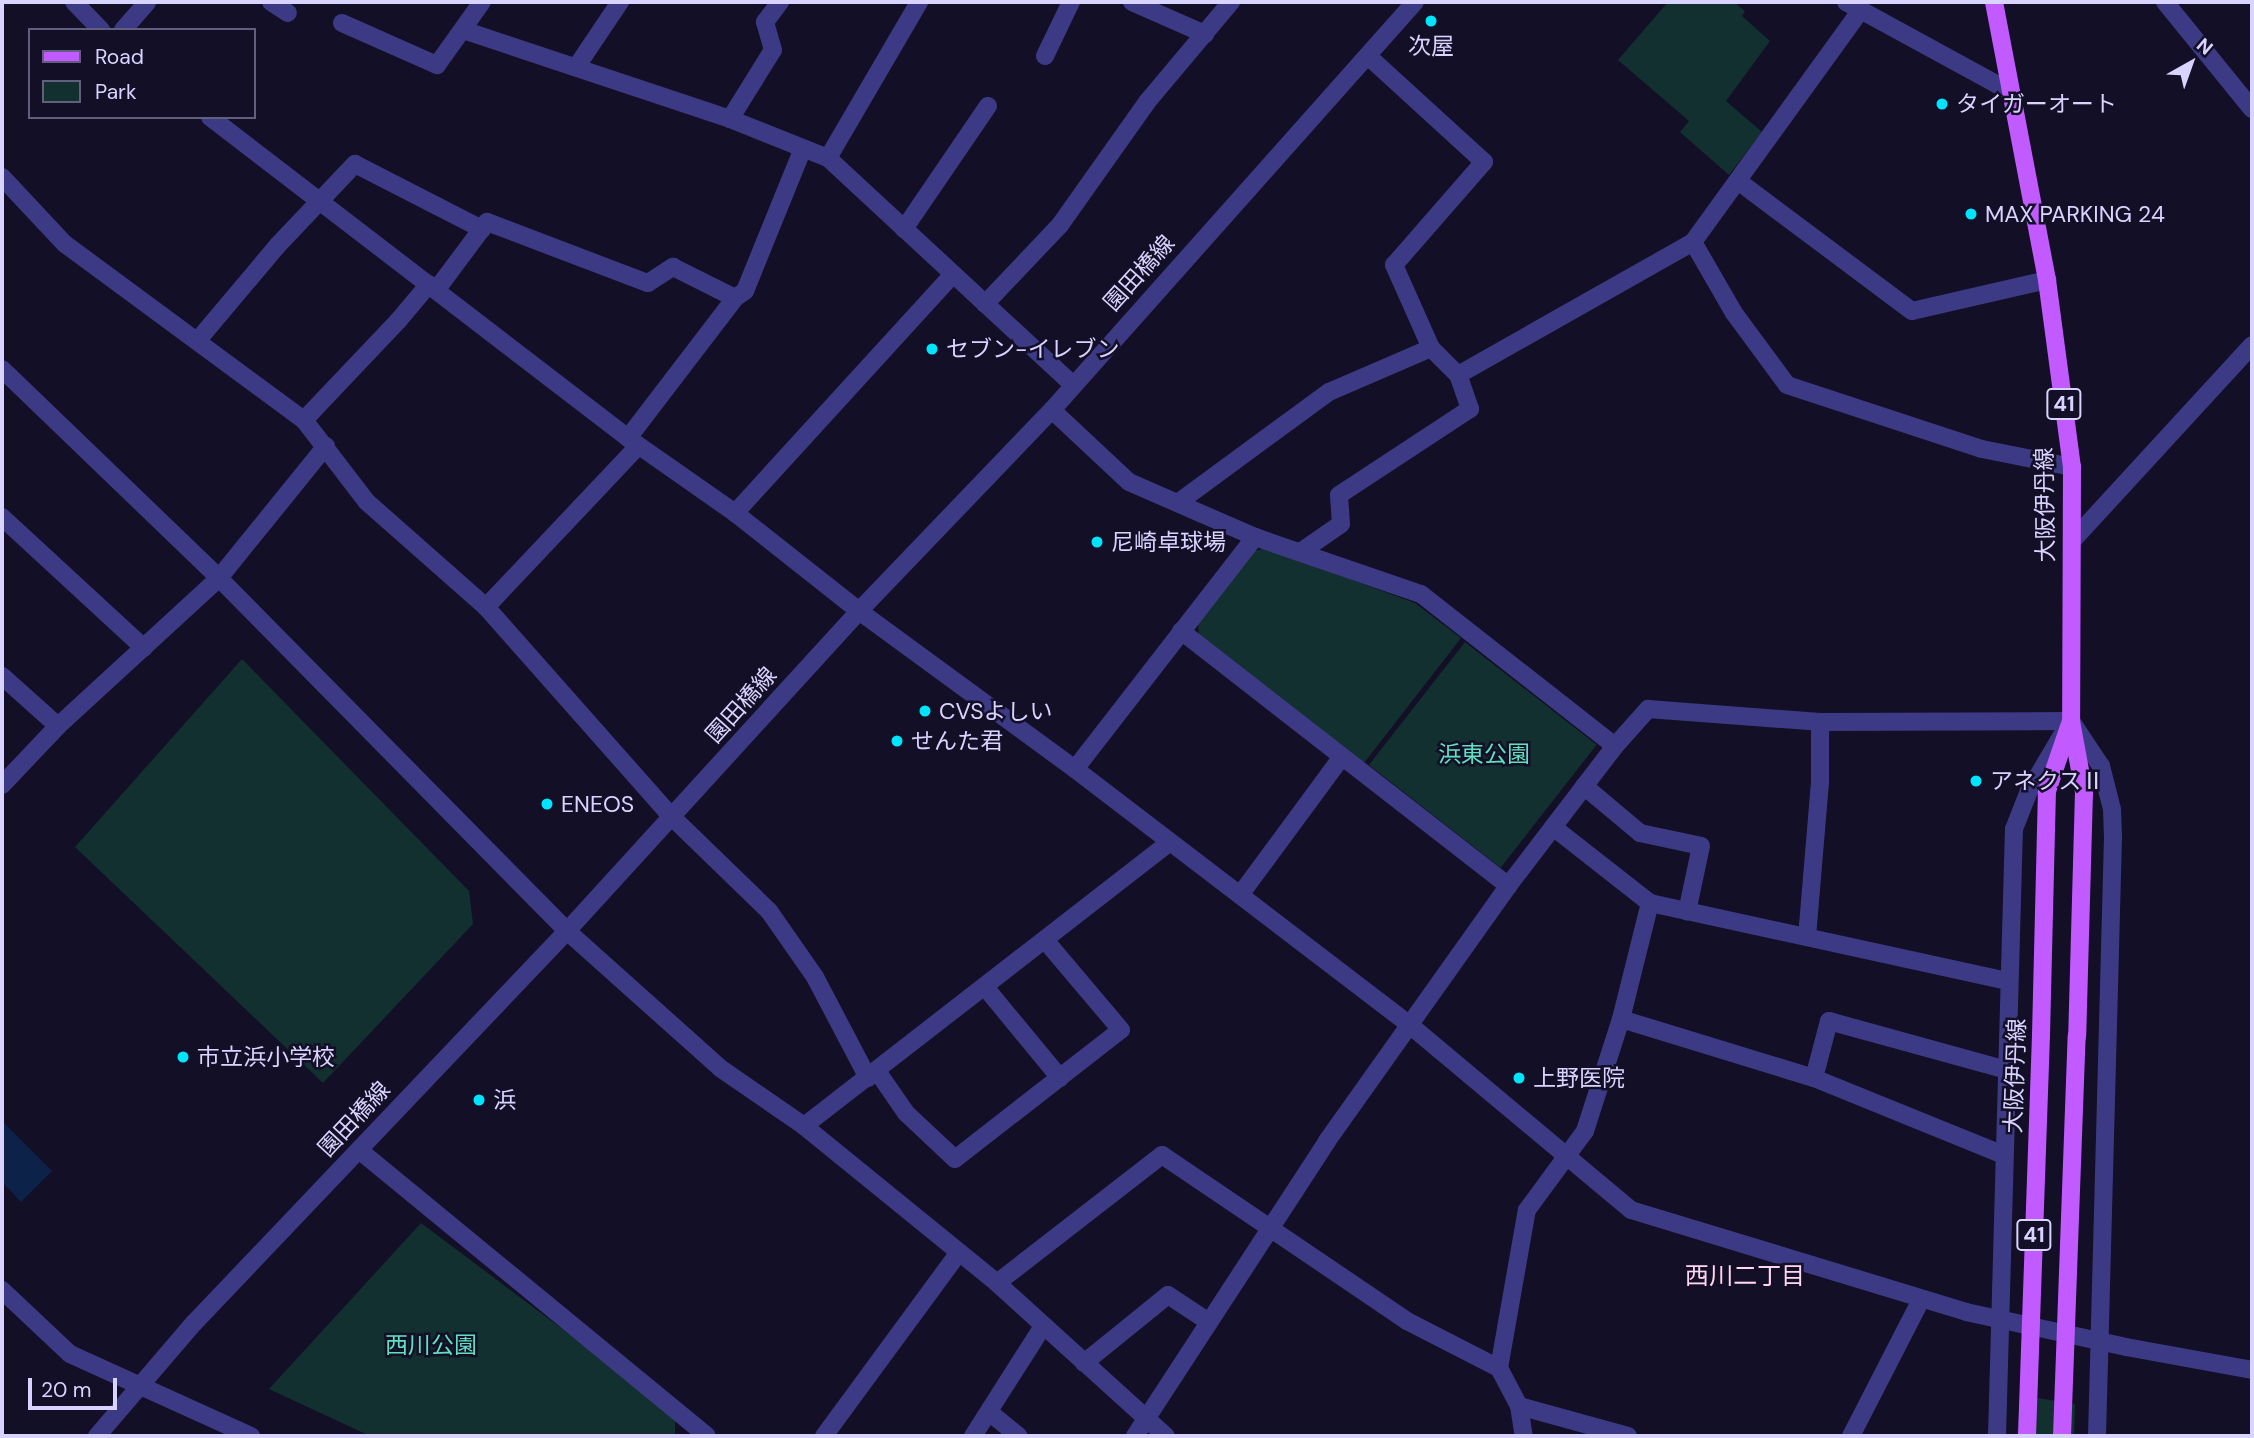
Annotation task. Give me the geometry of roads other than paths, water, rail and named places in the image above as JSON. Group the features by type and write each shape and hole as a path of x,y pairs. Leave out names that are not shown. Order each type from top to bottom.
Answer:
{"main road":[{"name":"大阪伊丹線","path":"1994,2 2009,91 2048,280 2072,467 2071,720 2084,792 2062,1436"},
{"name":"大阪伊丹線","path":"2027,1436 2047,791 2071,720"}],"street":[{"path":"74,2 99,28"},
{"path":"125,28 147,2"},
{"path":"271,2 288,13"},
{"path":"342,23 437,65 482,2"},
{"path":"577,66 620,2"},
{"path":"730,119 773,50 765,22 780,2"},
{"path":"828,158 919,2"},
{"path":"1045,56 1071,2"},
{"path":"1132,2 1205,34"},
{"path":"985,304 1060,225 1147,102 1231,2"},
{"name":"園田橋線","path":"97,1436 194,1323 567,931 859,611 1052,410 1072,384 1415,2"},
{"path":"2165,2 2252,109"},
{"path":"1458,375 1693,242 1738,181 1853,6 2009,91"},
{"path":"463,30 730,119 828,158 1072,384"},
{"path":"1302,551 1341,524 1339,495 1469,409 1458,375 1431,348 1394,265 1484,162 1368,56"},
{"path":"904,229 988,106"},
{"path":"213,119 633,442 735,513 859,611 1075,769 1240,895 1410,1026 1631,1210 1921,1300 2101,1341 2252,1370"},
{"path":"486,607 633,442 734,298 745,291 803,148"},
{"path":"198,340 355,164 482,229"},
{"path":"2,177 65,244 304,420 367,502 486,607 672,817 769,911 815,977 873,1074 906,1113 955,1159 1121,1030 1045,940"},
{"path":"1738,181 1912,311 2048,280"},
{"path":"304,420 433,287 487,222 648,283 673,267 734,298"},
{"path":"1693,242 1734,313 1787,385 1982,449 2072,467"},
{"path":"735,513 953,274"},
{"path":"2072,541 2252,345"},
{"path":"1179,502 1329,392 1431,348"},
{"path":"2,369 219,578 567,931 720,1068 804,1126 997,1283 1166,1436"},
{"path":"1052,410 1129,482 1255,537 1421,594 1615,746"},
{"path":"2,785 58,726 219,578 326,446"},
{"path":"2,517 144,648"},
{"path":"1075,769 1255,537"},
{"path":"1181,631 1508,886"},
{"path":"2,676 58,726"},
{"path":"1135,1436 1327,1141 1508,886 1615,746 1648,709 1820,722 2071,720"},
{"path":"1997,1436 2014,829 2029,790 2071,720"},
{"path":"2071,720 2101,766 2112,818 2097,1436"},
{"path":"1807,937 1820,783 1820,722"},
{"path":"1240,895 1342,758"},
{"path":"1584,786 1640,833 1701,846 1687,912"},
{"path":"1553,827 1650,904 2009,981"},
{"path":"804,1126 1170,842"},
{"path":"1499,1368 1527,1210 1564,1156 1585,1131 1621,1019 1650,904"},
{"path":"985,987 1059,1078"},
{"path":"1621,1019 1814,1078 2004,1155"},
{"path":"1814,1078 1829,1021 2007,1070"},
{"path":"359,1150 700,1434"},
{"path":"997,1283 1162,1155 1271,1226 1407,1321 1499,1368 1519,1406 1524,1436"},
{"path":"824,1436 959,1252"},
{"path":"2,1290 70,1354 251,1436"},
{"path":"1084,1363 1168,1295 1209,1322"},
{"path":"1851,1436 1921,1300"},
{"path":"973,1436 1043,1325"},
{"path":"1519,1406 1628,1436"},
{"path":"989,1412 1019,1436"}],"water":[{"path":"2,1121 52,1171 21,1202 2,1182"}],"place":[{"name":"次屋","path":"1431,21"},
{"name":"タイガーオート","path":"1942,104"},
{"name":"MAX PARKING 24","path":"1971,214"},
{"name":"セブン-イレブン","path":"932,349"},
{"name":"尼崎卓球場","path":"1097,542"},
{"name":"CVSよしい","path":"925,711"},
{"name":"せんた君","path":"897,741"},
{"name":"アネクスⅡ","path":"1976,781"},
{"name":"ENEOS","path":"547,804"},
{"name":"市立浜小学校","path":"183,1057"},
{"name":"上野医院","path":"1519,1078"},
{"name":"浜","path":"479,1100"}],"district":[{"name":"西川二丁目","path":"1745,1276"}],"park label":[{"name":"浜東公園","path":"1484,754"},
{"name":"西川公園","path":"431,1345"}]}
